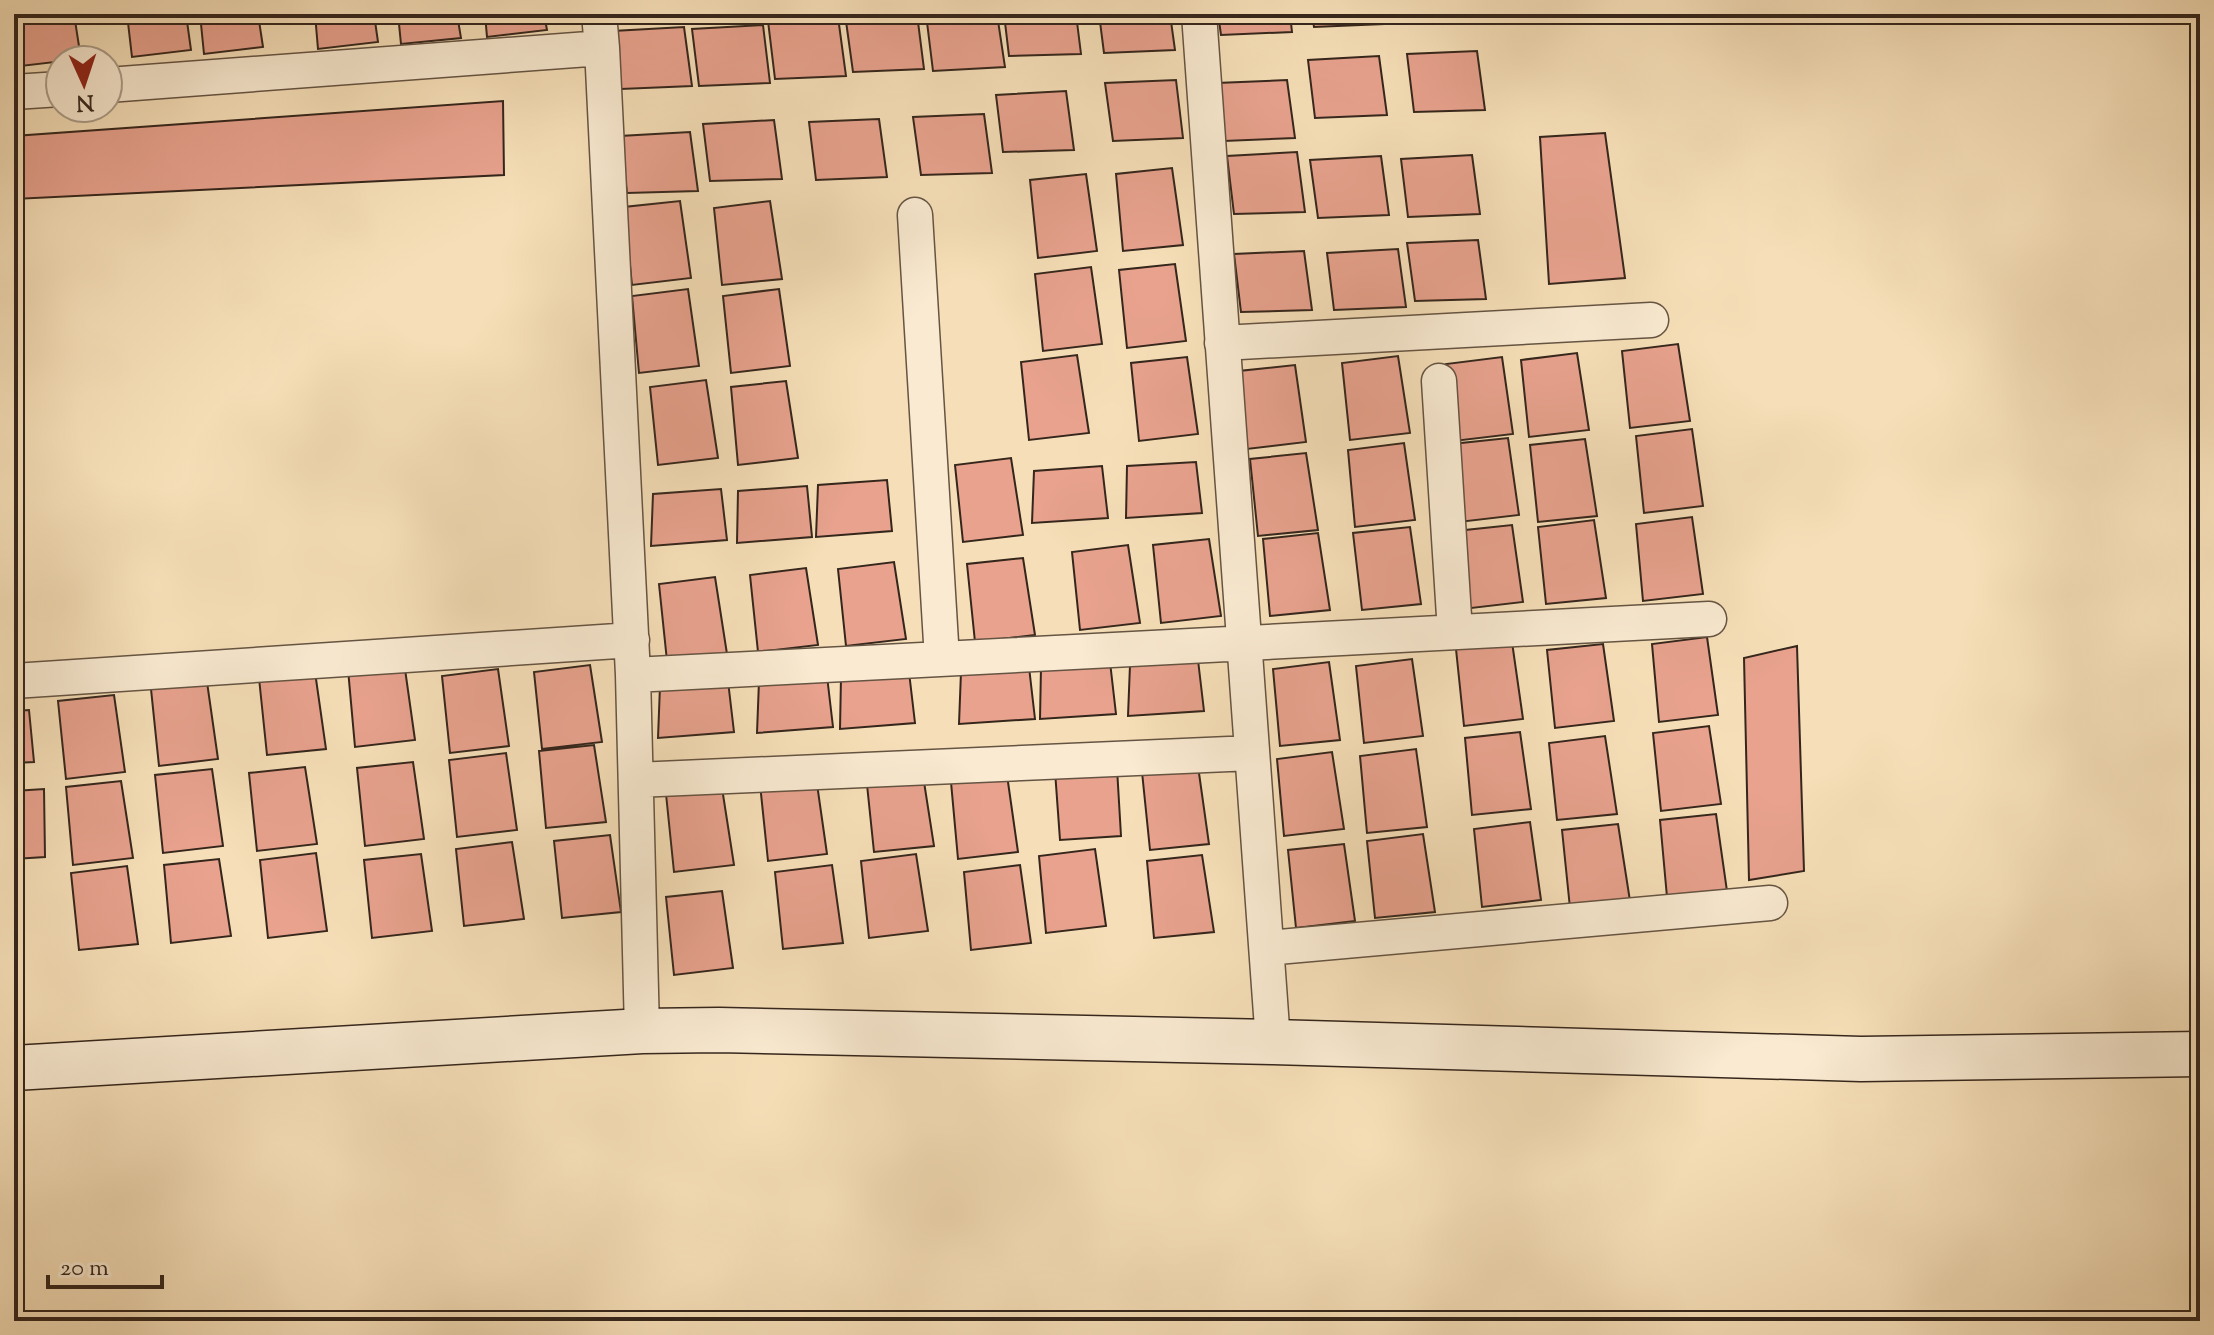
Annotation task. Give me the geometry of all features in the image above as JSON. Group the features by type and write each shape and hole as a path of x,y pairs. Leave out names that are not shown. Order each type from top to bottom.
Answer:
{"main road":[{"path":"14,1068 642,1031 719,1030 1861,1059 2200,1054"}],"street":[{"path":"599,14 632,640 642,1031"},
{"path":"1199,14 1273,1042"},
{"path":"124,84 602,48"},
{"path":"14,92 44,90"},
{"path":"915,215 942,659"},
{"path":"1222,343 1651,320"},
{"path":"1439,381 1455,632"},
{"path":"633,675 1709,619"},
{"path":"14,681 632,640"},
{"path":"636,780 1252,753"},
{"path":"1267,948 1770,903"}],"building":[{"path":"16,14 74,14 79,44 44,44 44,63 21,66"},
{"path":"127,14 186,14 191,50 132,57"},
{"path":"200,14 258,14 263,47 204,54"},
{"path":"315,14 374,14 378,42 318,49"},
{"path":"398,14 457,14 461,38 401,44"},
{"path":"485,14 544,14 547,30 487,37"},
{"path":"845,14 917,14 924,69 853,72"},
{"path":"926,14 997,14 1005,67 933,71"},
{"path":"1004,14 1076,14 1081,54 1009,56"},
{"path":"1099,14 1170,14 1175,50 1104,53"},
{"path":"1218,14 1290,14 1292,32 1221,35"},
{"path":"1312,14 1383,14 1384,24 1314,27"},
{"path":"838,17 846,76 775,79 768,21"},
{"path":"763,25 770,83 699,86 692,29"},
{"path":"684,27 692,86 621,89 613,31"},
{"path":"1477,51 1485,110 1414,112 1407,54"},
{"path":"1379,56 1387,115 1315,118 1308,60"},
{"path":"1176,80 1183,138 1113,141 1105,83"},
{"path":"1287,80 1295,138 1224,141 1217,83"},
{"path":"1066,91 1074,150 1003,152 996,95"},
{"path":"503,101 504,175 14,199 14,136"},
{"path":"984,114 992,173 921,175 913,117"},
{"path":"879,119 887,177 816,180 809,122"},
{"path":"774,120 782,179 710,181 703,124"},
{"path":"690,132 698,191 627,193 620,136"},
{"path":"1605,133 1625,278 1549,284 1540,137"},
{"path":"1297,152 1305,212 1234,214 1227,156"},
{"path":"1472,155 1480,214 1408,217 1401,159"},
{"path":"1381,156 1389,215 1318,218 1310,160"},
{"path":"1172,168 1183,245 1123,251 1116,174"},
{"path":"1086,174 1097,251 1038,258 1030,180"},
{"path":"680,201 691,278 632,285 624,207"},
{"path":"770,201 782,279 722,285 714,208"},
{"path":"1478,240 1486,299 1415,301 1407,243"},
{"path":"1398,249 1406,307 1334,310 1327,253"},
{"path":"1304,251 1312,310 1241,312 1234,254"},
{"path":"1175,264 1186,341 1127,348 1119,270"},
{"path":"1091,267 1102,344 1043,351 1035,274"},
{"path":"688,289 699,366 639,373 632,296"},
{"path":"779,289 790,366 731,373 723,296"},
{"path":"1678,344 1690,421 1630,428 1622,351"},
{"path":"1577,353 1589,430 1529,437 1521,360"},
{"path":"1077,355 1089,433 1029,440 1021,362"},
{"path":"1398,356 1410,433 1350,440 1342,363"},
{"path":"1187,357 1198,434 1139,441 1131,363"},
{"path":"1502,357 1513,434 1454,441 1446,364"},
{"path":"1295,365 1306,442 1247,449 1239,371"},
{"path":"706,380 718,458 658,465 650,387"},
{"path":"786,381 798,458 738,465 731,387"},
{"path":"1692,429 1703,506 1644,513 1636,436"},
{"path":"1508,438 1519,515 1459,522 1452,444"},
{"path":"1585,439 1597,516 1538,522 1530,445"},
{"path":"1404,443 1415,520 1355,527 1348,450"},
{"path":"1306,453 1318,530 1258,536 1250,459"},
{"path":"1011,458 1023,535 963,542 955,465"},
{"path":"1196,462 1202,513 1126,518 1127,466"},
{"path":"1102,466 1108,518 1032,523 1034,471"},
{"path":"887,480 892,531 816,537 818,485"},
{"path":"807,486 812,537 737,543 738,491"},
{"path":"721,489 727,540 651,546 653,494"},
{"path":"1692,517 1703,594 1643,601 1636,524"},
{"path":"1594,520 1606,598 1546,604 1538,527"},
{"path":"1512,525 1523,602 1463,609 1456,531"},
{"path":"1410,527 1421,604 1362,610 1353,533"},
{"path":"1318,533 1330,610 1270,616 1263,539"},
{"path":"1209,539 1221,616 1161,623 1153,545"},
{"path":"1128,545 1140,623 1080,630 1072,552"},
{"path":"1023,558 1035,635 975,642 967,564"},
{"path":"894,562 906,639 846,646 838,569"},
{"path":"806,568 818,645 758,652 750,575"},
{"path":"715,577 727,654 667,661 659,584"},
{"path":"1707,637 1718,715 1659,722 1652,644"},
{"path":"1512,642 1523,719 1464,726 1456,649"},
{"path":"1603,644 1614,721 1555,728 1547,650"},
{"path":"1797,646 1804,871 1749,880 1744,658"},
{"path":"1412,659 1423,736 1364,743 1356,666"},
{"path":"1198,660 1204,711 1128,716 1130,665"},
{"path":"404,662 415,740 355,747 348,669"},
{"path":"1110,662 1116,714 1040,719 1041,667"},
{"path":"1329,662 1340,740 1280,746 1273,669"},
{"path":"590,665 602,742 542,749 534,672"},
{"path":"1029,667 1035,719 959,724 961,672"},
{"path":"498,669 509,746 450,753 442,676"},
{"path":"315,672 326,749 267,755 259,678"},
{"path":"909,672 915,723 840,729 841,677"},
{"path":"827,676 833,727 757,733 759,681"},
{"path":"728,681 734,732 658,738 660,686"},
{"path":"207,682 218,759 159,766 151,689"},
{"path":"114,695 125,772 66,779 58,701"},
{"path":"29,710 34,762 14,763 14,711"},
{"path":"1709,726 1721,804 1661,811 1653,733"},
{"path":"1520,732 1531,809 1472,815 1465,738"},
{"path":"1605,736 1617,814 1557,820 1549,743"},
{"path":"594,745 606,822 546,828 539,751"},
{"path":"1416,749 1427,827 1367,833 1360,756"},
{"path":"1332,752 1344,829 1284,836 1277,759"},
{"path":"506,753 517,830 457,837 449,760"},
{"path":"413,762 424,839 365,846 357,768"},
{"path":"1198,766 1209,844 1150,850 1142,772"},
{"path":"305,767 317,844 257,851 249,773"},
{"path":"1117,768 1121,836 1060,840 1055,771"},
{"path":"212,769 223,846 163,853 155,775"},
{"path":"922,769 934,846 874,852 866,775"},
{"path":"1007,775 1018,852 958,859 951,782"},
{"path":"816,777 827,854 768,861 760,784"},
{"path":"121,781 133,858 73,865 66,787"},
{"path":"722,788 734,865 674,872 666,794"},
{"path":"44,789 45,857 14,859 14,791"},
{"path":"1716,814 1727,891 1667,897 1660,820"},
{"path":"1530,822 1541,900 1482,907 1474,829"},
{"path":"1618,824 1630,901 1570,908 1562,830"},
{"path":"1423,834 1435,912 1375,918 1367,841"},
{"path":"610,835 621,912 562,918 554,841"},
{"path":"512,842 524,919 464,926 456,849"},
{"path":"1344,844 1355,921 1296,928 1288,850"},
{"path":"1095,849 1106,926 1046,933 1039,856"},
{"path":"316,853 327,931 268,938 260,860"},
{"path":"421,854 432,931 372,938 364,860"},
{"path":"916,854 928,931 869,938 861,861"},
{"path":"1202,855 1214,932 1154,938 1147,861"},
{"path":"219,859 231,936 171,943 164,865"},
{"path":"832,865 843,943 783,949 775,872"},
{"path":"1020,865 1031,943 971,950 964,872"},
{"path":"127,866 138,944 79,950 71,873"},
{"path":"722,891 733,968 674,975 666,897"}]}
